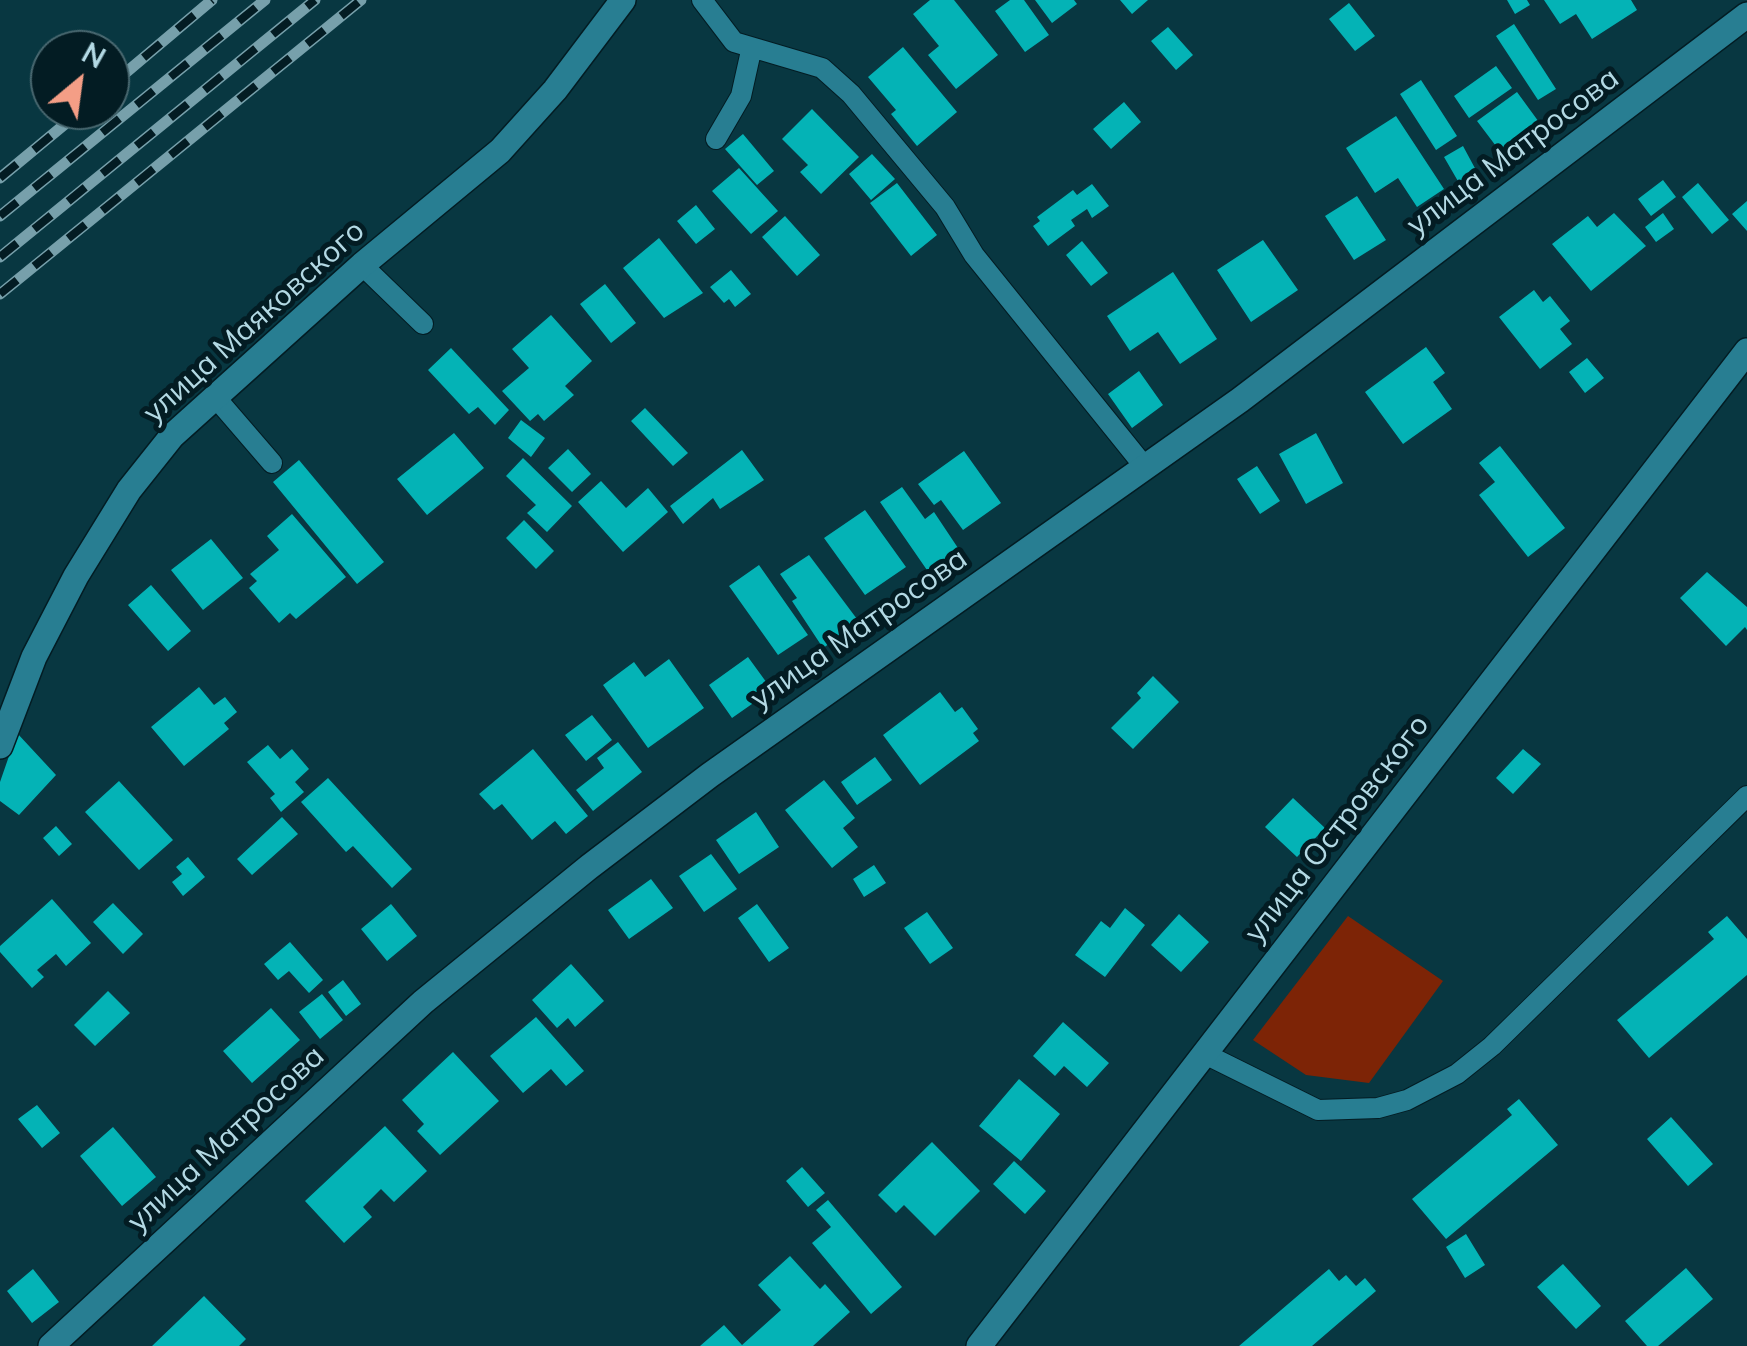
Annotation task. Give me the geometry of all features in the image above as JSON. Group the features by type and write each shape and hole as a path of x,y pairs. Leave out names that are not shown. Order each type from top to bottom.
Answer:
{"street":[{"name":"улица Маяковского","path":"0,746 34,657 105,528 172,436 362,265 500,151 554,90 623,0"},
{"name":"улица Матросова","path":"50,1346 397,1025 541,904 710,775 1240,400 1747,15"},
{"name":"улица Островского","path":"979,1346 1747,351"}],"lane":[{"path":"702,0 726,33 751,50 789,56 822,68 852,94 945,207 974,255 1144,466"},
{"path":"716,139 741,96 751,50"},
{"path":"362,265 423,324"},
{"path":"216,398 272,462"},
{"path":"1204,1054 1318,1110 1378,1108 1407,1100 1457,1074 1492,1046 1747,796"}],"shaded area":[{"path":"1348,916 1443,981 1369,1083 1306,1075 1253,1040"}],"building":[{"path":"930,0 954,0 998,55 956,89 928,55 939,46 913,14"},
{"path":"1010,0 1024,0 1049,35 1025,52 995,11"},
{"path":"1035,0 1074,0 1077,4 1052,23"},
{"path":"1120,0 1148,0 1132,14"},
{"path":"1507,0 1527,0 1530,5 1515,14"},
{"path":"1544,0 1631,0 1637,10 1592,39 1576,14 1560,24"},
{"path":"1349,3 1375,36 1355,51 1329,19"},
{"path":"1514,24 1556,89 1538,100 1496,36"},
{"path":"1168,27 1193,55 1176,70 1151,41"},
{"path":"903,47 957,112 917,146 891,114 896,110 868,77"},
{"path":"1496,66 1512,88 1469,118 1454,96"},
{"path":"1421,80 1457,136 1436,150 1400,94"},
{"path":"1517,92 1544,129 1505,158 1477,121"},
{"path":"1124,102 1141,122 1111,149 1093,129"},
{"path":"812,109 859,157 821,194 800,172 808,165 782,139"},
{"path":"1396,116 1444,189 1417,207 1398,178 1375,193 1346,148"},
{"path":"743,134 774,171 757,185 725,149"},
{"path":"1463,146 1484,185 1466,195 1444,157"},
{"path":"872,154 895,179 871,200 849,174"},
{"path":"739,168 778,211 751,234 712,191"},
{"path":"1663,180 1676,197 1651,216 1638,199"},
{"path":"897,183 937,235 911,256 870,203"},
{"path":"1698,183 1729,220 1712,234 1682,197"},
{"path":"1092,184 1109,206 1092,218 1087,209 1071,220 1075,226 1048,246 1033,226 1040,221 1037,217 1073,190 1077,195"},
{"path":"1357,196 1386,240 1354,260 1325,216"},
{"path":"1747,201 1747,231 1732,214"},
{"path":"696,205 715,229 696,244 677,221"},
{"path":"1614,213 1646,246 1591,291 1552,244 1588,216 1597,227"},
{"path":"1663,213 1674,229 1656,242 1645,227"},
{"path":"785,216 820,255 797,276 762,237"},
{"path":"659,238 703,293 664,318 623,268"},
{"path":"1263,240 1298,290 1251,322 1217,270"},
{"path":"1082,241 1108,273 1091,286 1066,255"},
{"path":"731,270 751,294 735,307 729,299 724,303 710,287"},
{"path":"1173,272 1217,339 1180,364 1158,332 1130,351 1107,316"},
{"path":"605,284 636,323 611,343 580,304"},
{"path":"1534,290 1543,302 1550,296 1570,321 1560,329 1572,344 1540,369 1499,317"},
{"path":"551,315 592,361 565,386 574,395 544,421 538,414 530,421 502,391 529,368 512,349"},
{"path":"1426,347 1445,373 1433,382 1452,409 1403,444 1365,392"},
{"path":"451,348 509,410 495,425 478,407 469,414 428,370"},
{"path":"1587,358 1604,378 1585,393 1569,372"},
{"path":"1139,371 1163,405 1132,428 1108,394"},
{"path":"645,408 688,453 673,466 631,421"},
{"path":"521,420 545,438 531,457 508,438"},
{"path":"454,433 484,468 427,515 397,479"},
{"path":"1316,433 1343,483 1306,504 1279,454"},
{"path":"1500,446 1565,528 1528,557 1479,495 1495,482 1479,463"},
{"path":"568,449 591,474 572,492 548,468"},
{"path":"742,450 764,480 720,509 713,498 683,524 670,506"},
{"path":"964,451 1001,503 963,530 941,500 934,505 918,484"},
{"path":"523,458 572,506 547,532 527,513 536,505 506,476"},
{"path":"299,460 384,562 357,584 273,482"},
{"path":"1257,466 1280,501 1260,514 1237,479"},
{"path":"601,481 626,508 648,488 668,512 623,552 578,502"},
{"path":"902,487 925,519 934,512 960,551 929,573 880,502"},
{"path":"865,510 906,567 865,595 824,538"},
{"path":"292,514 346,577 296,619 290,613 279,623 249,588 257,581 250,574 279,550 267,536"},
{"path":"524,520 554,551 536,569 506,538"},
{"path":"211,539 243,578 203,610 171,570"},
{"path":"809,555 860,623 823,648 792,601 797,598 780,574"},
{"path":"759,565 808,635 778,655 729,586"},
{"path":"1707,572 1747,607 1747,630 1745,627 1726,646 1680,598"},
{"path":"151,585 191,631 168,651 128,605"},
{"path":"748,657 772,690 732,718 709,685"},
{"path":"669,659 704,708 648,748 603,685 634,662 645,677"},
{"path":"1153,676 1179,702 1133,749 1111,728 1141,698 1137,693"},
{"path":"199,687 214,705 225,697 237,712 224,723 229,729 184,766 151,727"},
{"path":"940,692 955,712 962,707 978,729 973,733 979,741 920,785 883,735"},
{"path":"592,715 612,740 586,761 565,735"},
{"path":"17,733 56,775 19,815 0,801 0,782"},
{"path":"618,742 642,772 593,811 576,790 604,768 597,758"},
{"path":"268,745 280,759 292,749 309,769 295,782 304,792 281,812 270,798 275,794 247,762"},
{"path":"533,749 588,816 566,834 555,821 532,840 502,804 494,810 479,794"},
{"path":"1523,749 1541,764 1513,794 1496,778"},
{"path":"875,757 892,780 857,805 841,782"},
{"path":"328,778 412,869 392,888 353,846 346,852 301,802"},
{"path":"824,780 855,818 843,828 858,847 832,868 785,810"},
{"path":"119,781 173,840 139,870 85,812"},
{"path":"1293,798 1325,828 1297,857 1265,827"},
{"path":"756,812 779,847 739,874 716,840"},
{"path":"282,817 298,834 252,875 237,859"},
{"path":"56,826 72,844 59,856 43,838"},
{"path":"711,854 737,889 704,912 679,876"},
{"path":"188,857 205,877 183,896 172,882 182,874 176,867"},
{"path":"874,865 886,883 864,897 853,879"},
{"path":"651,879 673,908 629,939 608,910"},
{"path":"52,899 91,943 66,966 56,954 37,970 44,977 32,988 0,952 0,946"},
{"path":"113,903 143,934 123,954 93,922"},
{"path":"391,904 417,936 387,961 361,929"},
{"path":"757,904 789,948 769,962 738,918"},
{"path":"1125,908 1145,925 1105,977 1075,955 1101,921 1110,928"},
{"path":"927,912 953,948 930,964 904,928"},
{"path":"1179,914 1209,942 1181,972 1151,945"},
{"path":"1727,916 1747,939 1747,975 1649,1058 1617,1020 1714,939 1708,932"},
{"path":"290,942 323,980 309,993 289,971 278,980 264,964"},
{"path":"571,964 604,1001 575,1027 568,1018 557,1028 532,1000"},
{"path":"343,980 361,1004 346,1016 328,992"},
{"path":"108,991 130,1013 95,1046 74,1025"},
{"path":"322,994 343,1020 320,1039 299,1012"},
{"path":"271,1008 300,1040 252,1083 223,1051"},
{"path":"536,1017 584,1071 566,1086 551,1069 523,1093 490,1056"},
{"path":"1063,1022 1109,1063 1087,1087 1064,1066 1055,1076 1033,1056"},
{"path":"453,1052 499,1101 440,1155 417,1131 424,1124 402,1100"},
{"path":"1019,1079 1060,1114 1021,1161 979,1126"},
{"path":"1519,1099 1558,1145 1446,1239 1412,1199 1512,1115 1507,1109"},
{"path":"37,1105 60,1133 42,1148 18,1119"},
{"path":"1671,1117 1713,1164 1688,1186 1647,1139"},
{"path":"385,1126 427,1171 394,1202 381,1189 363,1207 372,1217 344,1243 305,1201"},
{"path":"113,1127 156,1177 122,1206 80,1156"},
{"path":"932,1142 980,1191 935,1236 904,1205 896,1213 878,1195"},
{"path":"1014,1161 1046,1191 1025,1214 993,1184"},
{"path":"802,1167 825,1193 808,1207 786,1181"},
{"path":"828,1200 902,1287 871,1314 812,1243 831,1227 816,1210"},
{"path":"1466,1234 1485,1265 1465,1278 1446,1247"},
{"path":"790,1256 820,1289 825,1284 850,1312 813,1346 700,1346 724,1325 742,1345 781,1310 758,1285"},
{"path":"1563,1264 1601,1306 1576,1329 1537,1287"},
{"path":"1686,1268 1713,1299 1658,1346 1647,1346 1625,1321"},
{"path":"33,1269 59,1302 32,1323 7,1291"},
{"path":"1329,1269 1339,1281 1346,1275 1356,1286 1365,1278 1376,1291 1312,1346 1239,1346"},
{"path":"204,1296 246,1339 239,1346 152,1346"}],"railway":[{"path":"130,69 212,0"},
{"path":"0,216 265,0"},
{"path":"0,257 315,0"},
{"path":"0,294 361,0"},
{"path":"0,178 58,130"}]}
